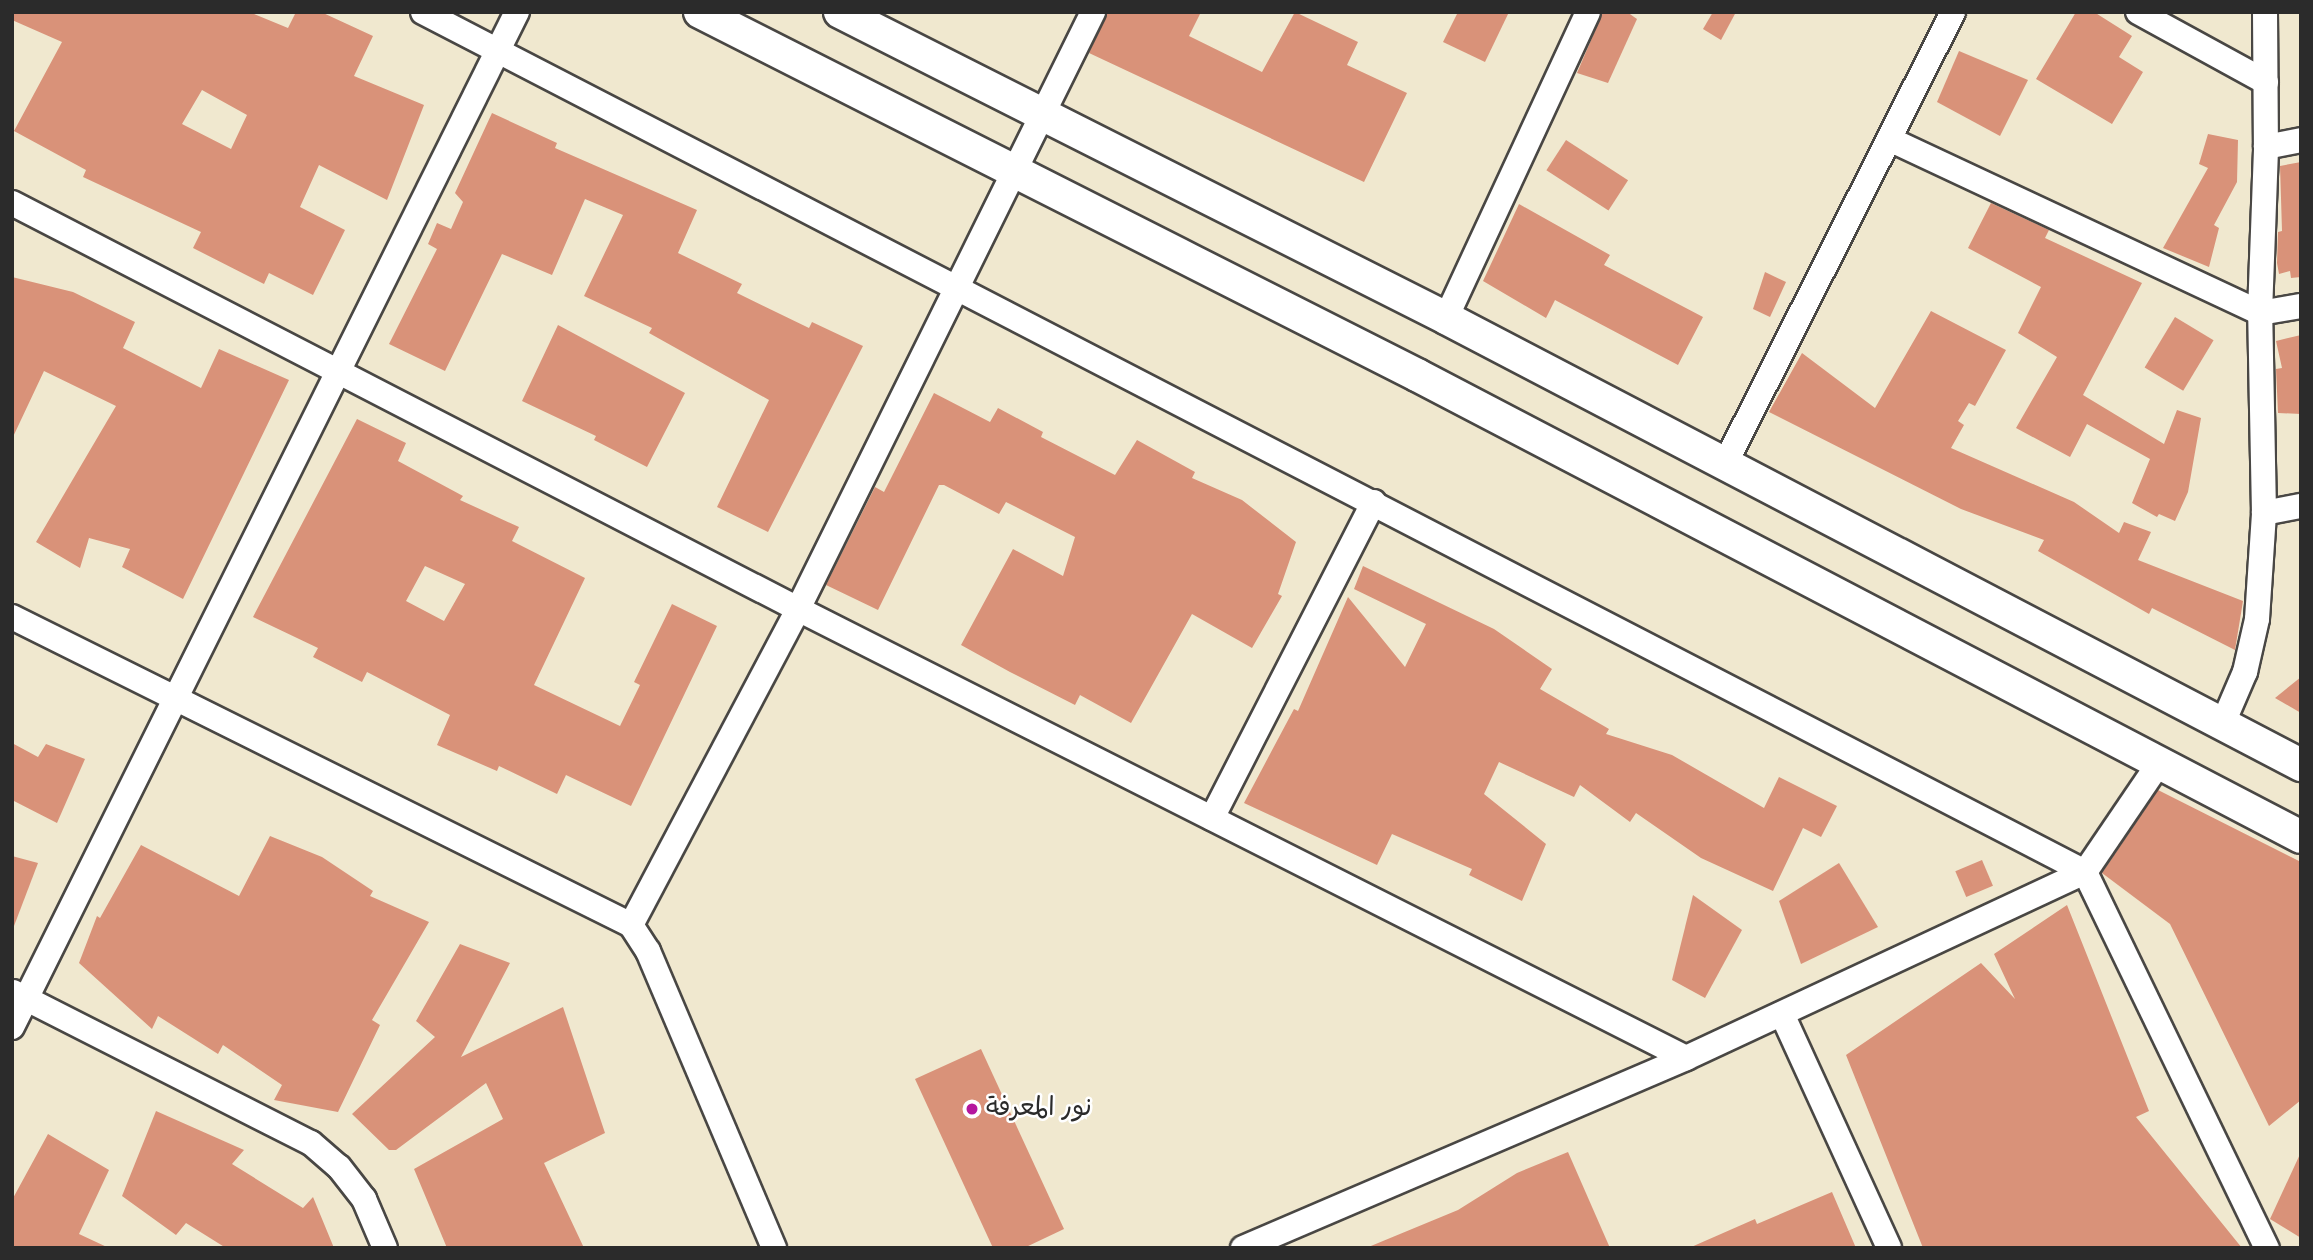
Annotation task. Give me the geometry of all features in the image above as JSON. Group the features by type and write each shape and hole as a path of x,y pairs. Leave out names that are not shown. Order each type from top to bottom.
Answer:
{"main road":[{"path":"701,12 1015,175 1417,375 2161,760 2301,837"},
{"path":"840,12 1044,118 1446,318 2301,765"}],"street":[{"path":"423,12 2085,872 2267,1248"},
{"path":"12,1027 19,995 176,699 517,12"},
{"path":"631,925 797,609 1044,118 1093,12"},
{"path":"1446,318 1588,12"},
{"path":"1725,464 1952,12"},
{"path":"2138,12 2266,82"},
{"path":"2224,723 2245,671 2258,619 2264,513 2260,313 2266,147 2265,12"},
{"path":"1889,139 2260,313 2301,306"},
{"path":"2266,147 2301,140"},
{"path":"12,203 338,369 797,609 1686,1058"},
{"path":"1212,818 1374,502"},
{"path":"2264,513 2301,506"},
{"path":"12,617 631,925 648,951 765,1245"},
{"path":"1243,1248 1686,1058 2085,872 2161,760"},
{"path":"19,995 311,1143 339,1167 364,1199 385,1248"},
{"path":"1782,1014 1889,1248"}],"building":[{"path":"12,12 249,12 288,28 296,12 321,12 373,36 354,76 424,105 387,200 319,165 300,207 345,230 313,295 269,273 264,284 193,248 201,232 83,177 86,170 14,131 62,42 12,20","holes":["202,90 247,115 231,149 182,124"]},
{"path":"1108,12 1201,12 1189,36 1262,72 1295,12 1358,42 1347,65 1407,93 1364,182 1089,53"},
{"path":"1458,12 1509,12 1485,62 1443,42"},
{"path":"1603,12 1627,12 1637,19 1608,83 1577,73"},
{"path":"1713,12 1736,12 1721,40 1703,29"},
{"path":"2076,12 2094,12 2132,36 2119,57 2143,72 2112,124 2036,79"},
{"path":"1959,51 2028,80 2000,136 1937,102"},
{"path":"492,113 557,143 555,148 697,210 678,253 742,284 737,293 809,328 812,322 863,346 768,532 717,507 769,400 649,333 652,328 584,296 623,215 585,199 552,275 502,254 445,371 389,344 437,249 428,244 437,223 451,229 463,202 455,193"},
{"path":"2208,134 2238,140 2237,182 2214,225 2219,228 2209,267 2163,248 2208,168 2199,164"},
{"path":"1566,140 1628,180 1608,210 1546,170"},
{"path":"2301,162 2301,277 2291,278 2290,271 2279,274 2277,263 2278,232 2282,231 2280,166"},
{"path":"1991,203 2049,230 2045,238 2142,283 2083,395 2164,444 2177,410 2201,418 2188,492 2175,521 2159,514 2157,517 2132,503 2150,459 2087,424 2070,457 2016,428 2057,357 2018,333 2041,287 1968,248"},
{"path":"1519,204 1610,255 1604,265 1703,317 1678,365 1555,300 1546,318 1483,281"},
{"path":"1765,272 1786,282 1770,317 1753,309"},
{"path":"12,277 73,292 135,322 123,348 201,388 219,349 289,380 183,599 122,567 130,549 89,538 80,568 36,542 116,406 44,371 12,439"},
{"path":"1931,311 2006,350 1975,406 1969,403 1958,421 1964,425 1951,448 2074,502 2119,533 2124,522 2151,532 2138,560 2243,601 2235,650 2152,608 2149,614 2038,551 2044,540 1961,509 1769,412 1802,353 1875,408"},
{"path":"2175,317 2214,340 2183,391 2145,368"},
{"path":"558,325 685,393 647,467 594,440 596,436 522,401"},
{"path":"2301,335 2301,414 2278,413 2276,369 2282,368 2276,341"},
{"path":"934,393 990,422 998,408 1043,432 1041,437 1115,475 1137,440 1195,472 1192,478 1242,500 1296,542 1278,594 1282,596 1252,648 1192,614 1131,723 1080,695 1075,705 1010,672 961,645 1013,549 1063,576 1075,537 1006,502 999,514 944,485 939,485 878,610 826,585 875,487 884,492"},
{"path":"357,419 406,443 398,461 463,496 460,500 519,527 512,541 585,578 534,685 620,726 640,685 634,682 672,604 717,626 631,806 566,775 557,794 499,766 497,771 437,745 450,715 367,672 362,682 313,657 318,648 253,617","holes":["425,566 465,584 444,621 406,601"]},
{"path":"1363,566 1494,629 1552,669 1540,689 1609,729 1606,734 1672,755 1764,808 1779,777 1837,806 1821,837 1803,828 1773,891 1701,858 1636,813 1630,822 1580,785 1574,797 1499,762 1484,794 1546,844 1522,901 1469,875 1472,869 1392,834 1377,865 1244,803 1294,709 1298,711 1348,597 1405,667 1426,624 1354,589"},
{"path":"2301,677 2301,713 2275,698"},
{"path":"12,743 38,757 46,744 85,759 57,823 12,800"},
{"path":"2158,790 2301,862 2301,1100 2269,1126 2170,924 2102,873"},
{"path":"270,836 322,857 373,891 370,896 429,922 372,1020 380,1025 338,1112 274,1100 282,1085 223,1045 218,1054 158,1016 152,1029 79,963 97,916 100,918 141,845 239,896"},
{"path":"12,856 38,863 14,926 12,925"},
{"path":"1982,860 1993,886 1966,897 1955,871"},
{"path":"1839,863 1878,927 1801,964 1779,901"},
{"path":"1693,895 1742,930 1705,998 1672,980"},
{"path":"2067,905 2149,1111 2136,1117 2242,1248 1923,1248 1846,1055 1981,963 2015,999 1994,954"},
{"path":"460,944 510,963 461,1057 563,1007 605,1133 544,1163 584,1248 447,1248 414,1169 503,1119 486,1083 396,1150 389,1150 352,1114 435,1037 416,1021"},
{"path":"981,1049 1064,1229 1024,1248 993,1248 915,1079"},
{"path":"156,1111 244,1150 232,1164 303,1208 313,1197 334,1248 226,1248 186,1223 176,1235 122,1196"},
{"path":"48,1134 109,1170 79,1234 109,1248 12,1248 12,1200"},
{"path":"1568,1152 1610,1248 1366,1248 1458,1210 1517,1173"},
{"path":"2301,1152 2301,1238 2270,1219"},
{"path":"1832,1192 1856,1248 1689,1248 1755,1219 1757,1224"}],"place":[{"name":"نور المعرفة","path":"972,1109"}]}
